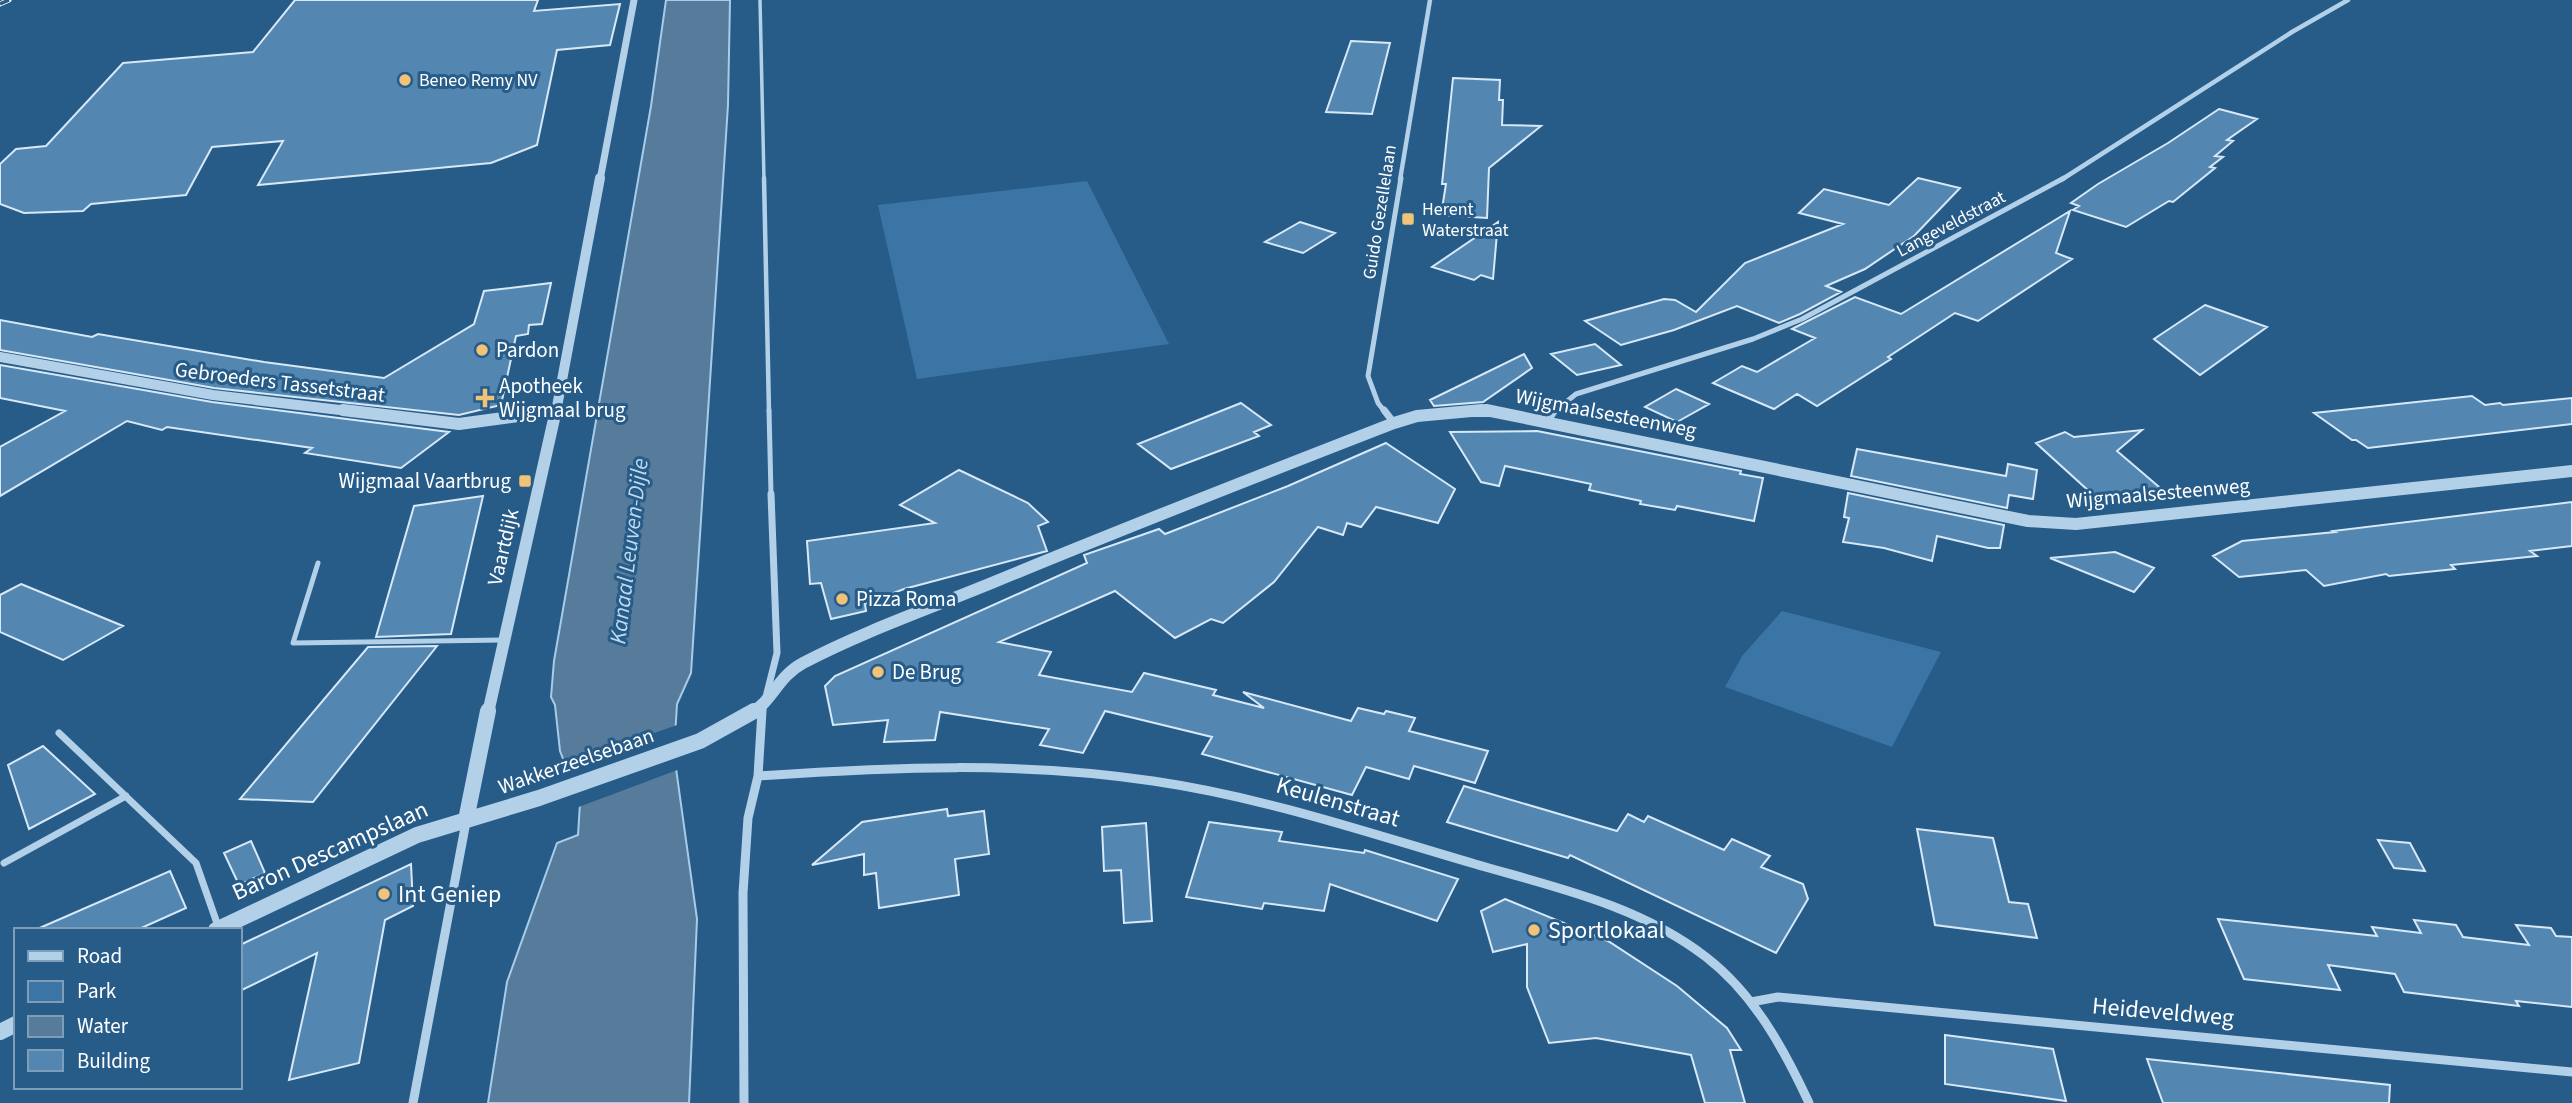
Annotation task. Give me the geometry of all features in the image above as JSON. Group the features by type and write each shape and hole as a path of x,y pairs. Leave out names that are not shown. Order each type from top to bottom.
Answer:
{"street":[{"name":"Vaartdijk","path":"413,1103 503,640 556,411 634,0"},
{"name":"Guido Gezellelaan","path":"1394,423 1378,403 1368,376 1430,0"},
{"name":"Langeveldstraat","path":"1547,422 1556,409 1576,394 1754,339 1802,319 1859,289 2068,176 2348,0"},
{"name":"Gebroeders Tassetstraat","path":"0,357 213,396 459,424 556,411"},
{"name":"Wijgmaalsesteenweg","path":"700,741 762,707 780,678 801,664 1178,506 1417,416 1485,410 2028,521 2076,524 2572,471"},
{"path":"744,1103 743,893 748,818 758,776 762,707 777,653 771,494"},
{"name":"Wakkerzeelsebaan","path":"466,820 539,798 700,741"},
{"name":"Keulenstraat","path":"758,776 897,770 1029,769 1153,781 1269,804 1597,900 1656,926 1707,957 1751,1002 1789,1060 1809,1103"},
{"name":"Baron Descampslaan","path":"219,928 417,835 466,820"},
{"name":"Heideveldweg","path":"1751,1002 1778,997 2572,1072"}],"lane":[{"path":"761,0 771,494"},
{"path":"318,563 293,643 503,640"},
{"path":"59,733 196,863 217,928"},
{"path":"4,863 126,796"}],"green space":[{"path":"1087,181 1169,344 917,379 878,205"},
{"path":"1782,611 1941,652 1892,747 1725,687 1742,656"}],"water":[{"name":"Kanaal Leuven-Dijle","path":"666,0 730,0 728,105 691,673 677,704 674,754 697,919 689,1103 488,1103 507,982 557,843 578,835 580,803 560,751 555,705 551,697 554,661 651,106"}],"pier":[{"path":"680,724 680,769 576,808 563,765"}],"building":[{"path":"295,0 538,0 534,11 620,4 610,45 557,50 537,145 491,163 258,185 283,141 212,147 186,195 91,204 83,211 24,213 0,204 0,164 16,149 46,146 123,63 253,52"},
{"path":"1351,41 1390,43 1372,114 1326,112"},
{"path":"1453,78 1500,80 1499,100 1503,100 1502,125 1541,126 1489,168 1487,218 1441,215 1446,184 1442,184"},
{"path":"2219,109 2257,119 2227,140 2233,141 2215,156 2223,157 2210,167 2215,168 2173,202 2169,201 2126,227 2073,210 2079,206 2071,203 2098,184"},
{"path":"1918,178 1960,188 1914,236 1865,269 1826,286 1841,292 1800,314 1779,323 1737,306 1674,330 1621,345 1585,321 1664,299 1675,300 1696,312 1745,263 1843,224 1799,213 1824,189 1889,205"},
{"path":"2070,211 2056,253 2072,259 1978,321 1955,313 1888,357 1891,359 1817,406 1797,394 1774,409 1713,383 1742,366 1757,372 1815,338 1792,329 1855,297 1901,314"},
{"path":"1300,222 1335,233 1303,253 1265,242"},
{"path":"1498,222 1493,279 1481,275 1474,280 1432,267"},
{"path":"551,283 542,324 529,325 528,334 516,336 501,405 459,415 214,388 0,350 0,320 92,337 98,334 264,362 384,378 474,324 484,291"},
{"path":"2205,305 2267,327 2200,375 2154,339"},
{"path":"1595,344 1621,365 1577,375 1551,354"},
{"path":"1524,354 1532,368 1483,402 1434,406 1430,400"},
{"path":"0,365 212,402 449,432 401,468 305,453 312,448 167,427 162,430 127,421 0,496 0,447 65,411 0,398"},
{"path":"1676,389 1709,404 1677,422 1645,407"},
{"path":"2472,396 2485,405 2572,398 2572,424 2368,448 2314,413"},
{"path":"1241,403 1271,425 1254,432 1259,436 1171,469 1138,444"},
{"path":"2142,430 2117,451 2172,498 2112,505 2102,503 2036,443 2065,432 2074,437"},
{"path":"1537,431 1741,471 1740,474 1763,478 1754,521 1677,506 1675,510 1640,504 1641,501 1589,490 1591,484 1505,466 1499,486 1481,482 1450,432"},
{"path":"1386,443 1455,489 1438,523 1376,507 1361,527 1347,523 1343,535 1318,527 1274,582 1223,623 1211,619 1175,638 1115,591 999,642 1051,652 1039,675 1132,692 1144,673 1216,690 1213,695 1264,708 1243,692 1351,721 1358,708 1415,718 1409,731 1488,751 1475,783 1414,766 1409,779 1366,767 1352,795 1202,754 1212,737 1105,711 1083,753 1040,745 1049,729 940,712 935,740 884,742 888,720 833,725 825,686 835,676 1087,563 1084,555 1159,529 1165,534 1288,486"},
{"path":"1857,449 2006,476 2008,464 2037,470 2033,499 2009,495 2007,508 1851,476"},
{"path":"959,470 1028,503 1048,522 1038,526 1047,551 904,589 865,604 866,611 831,619 821,583 810,584 807,541 935,523 900,505"},
{"path":"1848,493 2004,525 2000,548 1988,548 1937,536 1932,561 1884,548 1843,542 1849,518 1844,517"},
{"path":"483,496 451,634 376,637 414,506"},
{"path":"2572,502 2572,546 2530,551 2537,556 2451,565 2455,569 2389,576 2386,574 2324,586 2306,570 2239,577 2213,556 2242,541"},
{"path":"2115,552 2154,568 2134,592 2050,558"},
{"path":"21,584 123,626 63,660 0,632 0,595"},
{"path":"437,646 313,802 240,799 368,647"},
{"path":"43,746 95,794 29,829 8,765"},
{"path":"1464,786 1617,831 1628,814 1644,822 1648,816 1724,850 1732,839 1770,856 1761,867 1803,884 1808,899 1776,953 1570,855 1568,858 1447,822"},
{"path":"947,809 948,816 984,811 989,854 955,859 959,895 879,908 876,873 864,875 864,854 812,865 862,822"},
{"path":"1209,822 1282,832 1279,841 1364,853 1365,850 1458,879 1437,921 1330,884 1324,911 1264,903 1262,909 1186,897"},
{"path":"1146,823 1152,921 1124,923 1121,870 1104,871 1102,827"},
{"path":"1917,829 1993,838 2009,902 2028,904 2037,938 1935,925"},
{"path":"2378,840 2410,843 2425,871 2394,868"},
{"path":"251,841 265,873 239,885 224,853"},
{"path":"411,864 413,906 385,920 359,1063 289,1080 317,953 242,990 242,944"},
{"path":"170,871 186,908 141,928 40,928"},
{"path":"1505,899 1608,941 1677,986 1727,1028 1741,1050 1730,1050 1745,1103 1705,1103 1691,1055 1596,1038 1549,1043 1527,987 1527,944 1493,952 1481,911"},
{"path":"2218,919 2377,936 2372,927 2421,933 2414,920 2456,925 2463,937 2529,945 2516,925 2551,928 2556,936 2572,937 2572,1007 2516,1001 2519,1006 2404,992 2395,974 2328,965 2340,990 2244,979"},
{"path":"1945,1035 2053,1049 2066,1101 1945,1084"},
{"path":"2147,1059 2390,1085 2389,1103 2163,1103"}],"railway":[{"path":"0,4 9,0"}],"place":[{"name":"Beneo Remy NV","path":"405,80"},
{"name":"Herent Waterstraat","path":"1408,219"},
{"name":"Pardon","path":"482,350"},
{"name":"Apotheek Wijgmaal brug","path":"485,398"},
{"name":"Wijgmaal Vaartbrug","path":"525,481"},
{"name":"Pizza Roma","path":"842,599"},
{"name":"De Brug","path":"878,672"},
{"name":"Int Geniep","path":"384,894"},
{"name":"Sportlokaal","path":"1534,930"}]}
